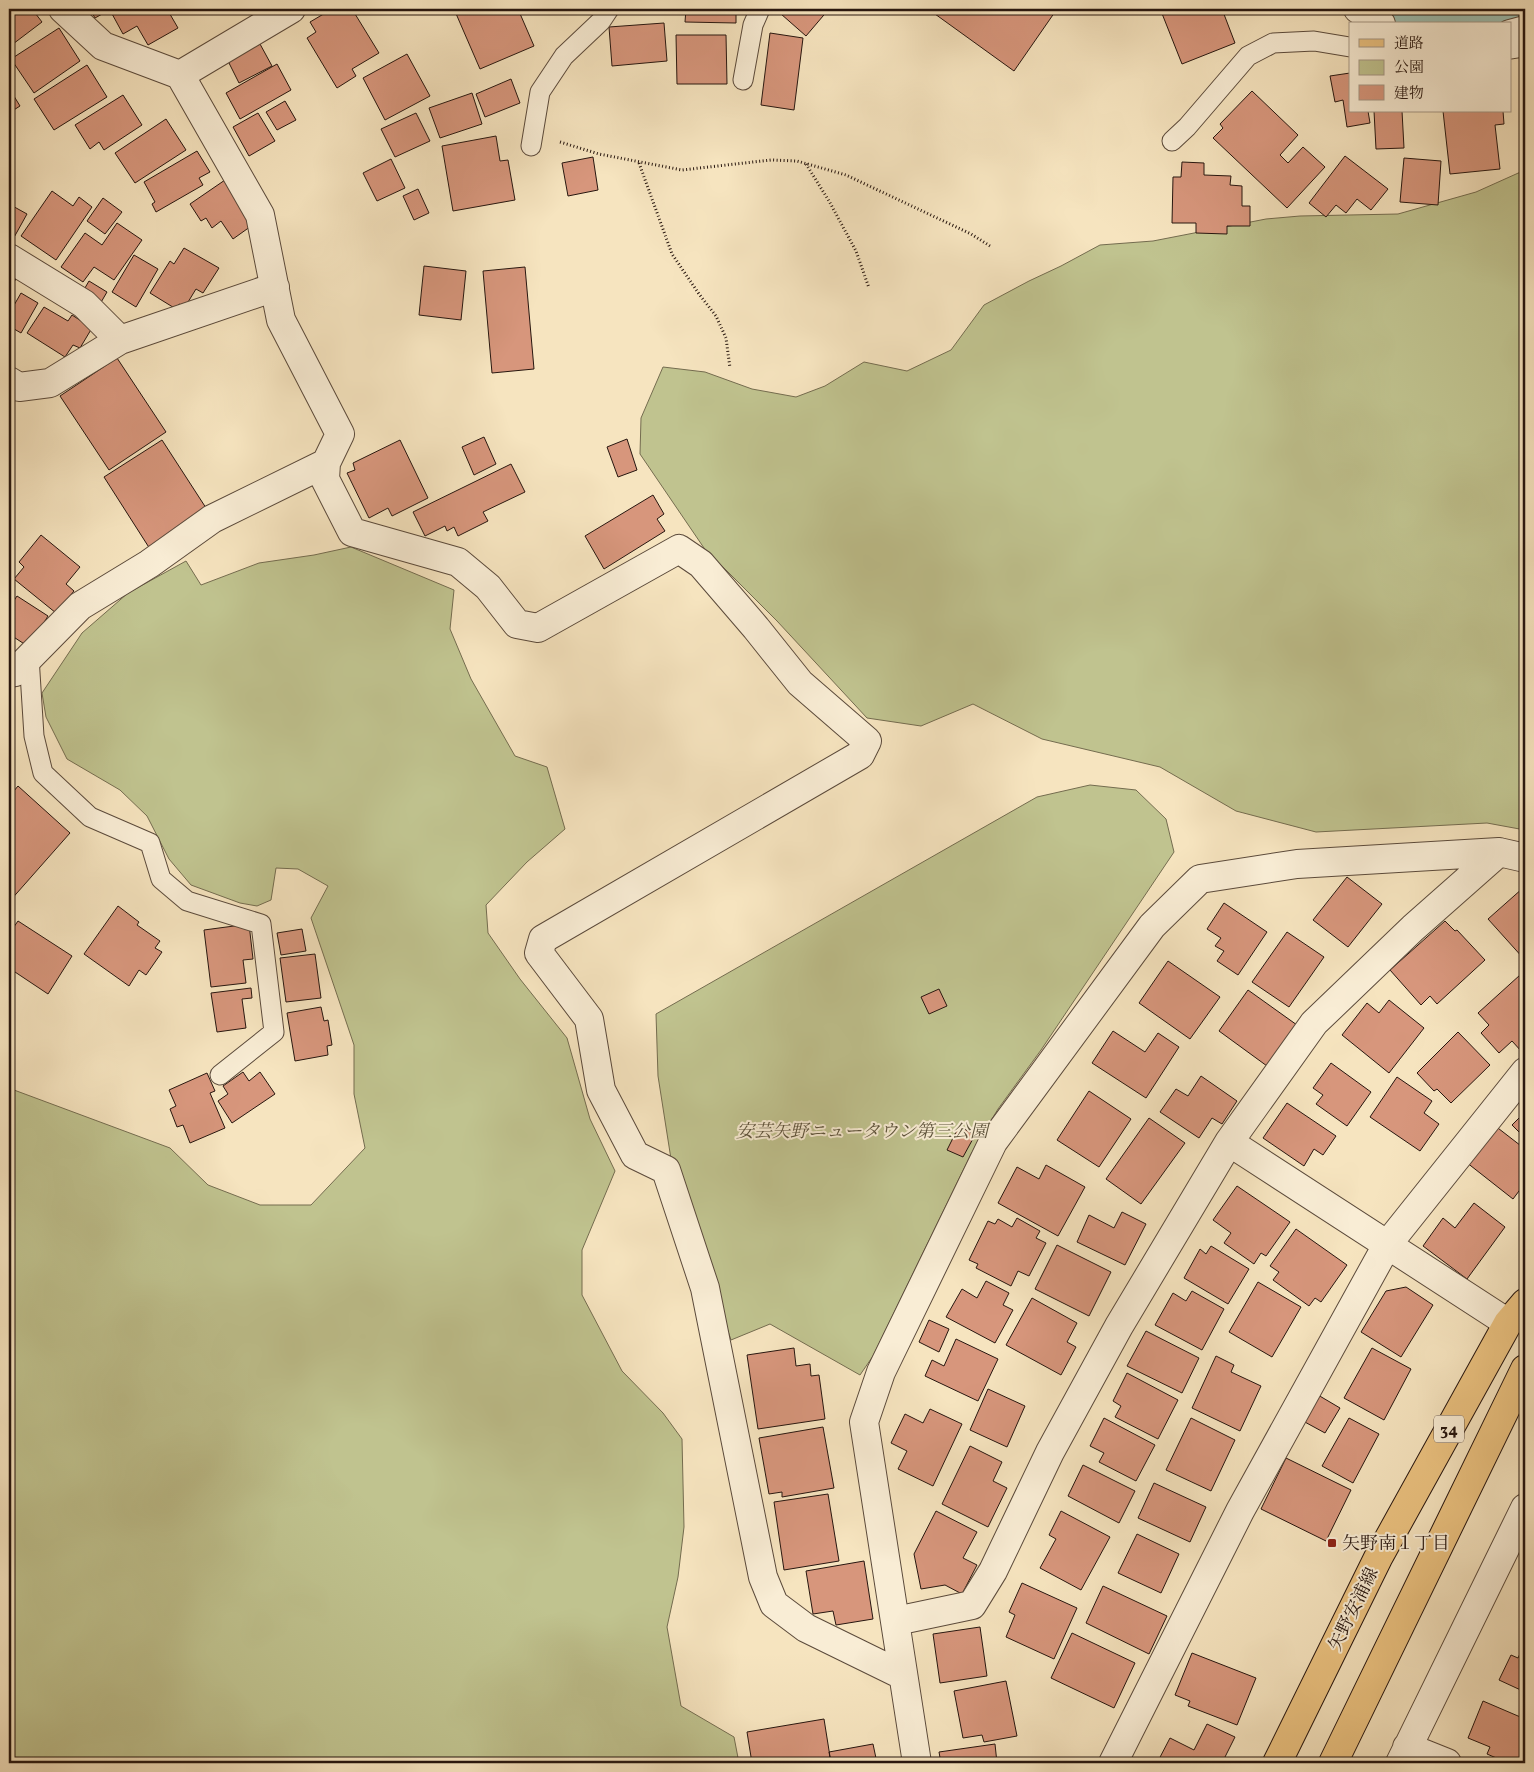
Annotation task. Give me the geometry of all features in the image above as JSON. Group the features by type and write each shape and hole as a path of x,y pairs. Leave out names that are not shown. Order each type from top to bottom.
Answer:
{"main road":[{"name":"矢野安浦線","path":"1277,1763 1378,1558 1508,1323 1525,1303"},
{"name":"34","path":"1333,1763 1525,1369"}],"street":[{"path":"63,9 103,46 180,75 260,215 281,320 340,434 326,463 324,479 352,532 458,562 488,587 517,624 538,628 679,549 701,564 800,683 867,741 860,755 543,939 539,953 589,1019 601,1090 634,1155 666,1170 705,1288 763,1577 774,1604 806,1628 902,1675"},
{"path":"180,75 291,9"},
{"path":"1358,9 1378,22"},
{"path":"9,258 84,304 120,340"},
{"path":"9,381 20,386 50,383 120,340 275,287"},
{"path":"19,664 80,606 149,564 212,519 326,463"},
{"path":"896,1621 972,1604 993,1571 1050,1452 1119,1326 1229,1142 1314,1023 1414,928 1499,852"},
{"path":"916,1763 902,1675 896,1621 864,1422 881,1372 993,1142 1152,926 1200,878 1297,864 1499,852 1525,858"},
{"path":"1114,1763 1240,1511 1388,1245 1525,1072"},
{"path":"1229,1142 1508,1323"},
{"path":"1447,1763 1404,1755 1525,1508"}],"lane":[{"path":"532,140 540,92 564,56 601,21 610,9"},
{"path":"743,80 753,25 760,9"},
{"path":"1172,141 1187,128 1248,56 1273,43 1314,41 1349,47"},
{"path":"19,664 43,773 90,817 150,843 161,879 187,901 261,924 274,1032 220,1075"}],"path":[{"path":"532,140 682,170 771,160 797,161 846,175 971,234 990,246"},
{"path":"638,162 672,254 716,316 726,338 730,368"},
{"path":"805,164 829,201 856,251 869,288"}],"green space":[{"path":"1525,170 1525,830 1487,823 1316,832 1236,811 1160,767 1042,739 973,704 921,726 867,718 777,621 704,548 640,454 641,418 663,367 705,372 752,389 796,397 825,386 864,362 907,371 951,350 984,305 1100,245 1153,241 1266,219 1300,216 1398,214 1476,192"},
{"path":"351,547 454,590 450,629 471,679 515,756 547,767 565,829 527,862 486,905 488,933 520,979 567,1038 590,1119 615,1171 582,1250 582,1295 622,1371 663,1413 682,1439 684,1527 678,1577 667,1627 681,1706 734,1737 739,1763 9,1763 9,1086 14,1090 170,1148 208,1185 260,1205 311,1205 365,1148 354,1094 354,1045 311,918 328,886 298,869 276,868 271,900 257,906 240,903 191,885 169,859 147,816 120,790 67,759 46,717 42,693 82,633 128,593 186,561 201,585 259,563 314,555"},
{"name":"安芸矢野ニュータウン第三公園","path":"1090,785 1136,790 1166,819 1174,852 1041,1050 998,1109 971,1154 873,1356 860,1375 770,1324 731,1340 671,1159 658,1076 656,1014 1037,797"}],"building":[{"path":"9,9 32,9 42,22 9,47"},
{"path":"90,9 111,9 95,18"},
{"path":"118,9 167,9 178,28 148,45 137,26 123,34 111,12"},
{"path":"332,9 352,9 379,53 352,69 356,76 337,88 307,38 316,32 310,22"},
{"path":"454,9 518,9 534,46 480,69"},
{"path":"686,9 736,9 736,23 685,22"},
{"path":"786,9 829,9 806,36 781,14"},
{"path":"938,9 1057,9 1014,71 935,14"},
{"path":"1166,9 1222,9 1235,43 1182,64 1161,11"},
{"path":"664,23 667,61 612,66 609,27"},
{"path":"59,28 80,61 34,93 11,59"},
{"path":"770,33 803,38 794,110 761,105"},
{"path":"676,35 726,35 727,84 677,84"},
{"path":"260,44 272,66 239,83 228,61"},
{"path":"407,54 430,96 385,120 363,78"},
{"path":"277,64 291,90 240,119 226,93"},
{"path":"87,65 107,97 54,130 34,99"},
{"path":"1349,73 1349,112 1368,112 1370,123 1347,127 1343,100 1335,102 1330,76"},
{"path":"511,79 520,103 485,117 476,94"},
{"path":"9,88 20,106 9,113"},
{"path":"1252,91 1298,135 1280,155 1288,163 1303,147 1325,167 1287,208 1213,138 1223,128 1220,124"},
{"path":"472,93 482,124 440,138 429,108"},
{"path":"123,95 142,125 104,150 99,142 90,149 75,125"},
{"path":"285,101 296,120 277,130 266,112"},
{"path":"1374,112 1402,112 1404,148 1376,149"},
{"path":"1443,112 1503,112 1504,124 1495,125 1500,169 1450,174"},
{"path":"258,113 275,141 249,156 233,127"},
{"path":"416,113 430,141 395,157 381,129"},
{"path":"166,119 186,150 135,183 115,153"},
{"path":"496,136 500,161 508,160 515,200 453,211 442,146"},
{"path":"197,151 210,172 199,178 203,185 156,212 152,204 155,202 144,182"},
{"path":"1345,156 1388,189 1371,210 1357,199 1346,213 1336,205 1326,217 1309,203"},
{"path":"593,157 598,190 568,196 562,163"},
{"path":"1404,158 1441,161 1438,205 1400,202"},
{"path":"391,159 405,188 377,201 363,173"},
{"path":"1182,162 1204,163 1204,175 1231,176 1230,185 1242,186 1242,206 1250,206 1250,226 1227,226 1227,234 1196,233 1196,223 1172,223 1173,177 1181,177"},
{"path":"225,180 254,224 233,239 221,221 212,228 206,218 201,221 190,204"},
{"path":"418,189 429,213 414,220 403,196"},
{"path":"52,191 73,206 79,197 92,207 56,260 21,236"},
{"path":"103,198 122,212 105,234 87,221"},
{"path":"9,204 27,214 12,241 9,239"},
{"path":"117,223 142,240 114,280 94,267 83,282 61,267 85,233 102,245"},
{"path":"184,248 219,268 203,293 196,289 185,307 179,304 176,309 150,293 170,261 174,264"},
{"path":"134,255 158,269 136,307 112,292"},
{"path":"424,266 466,271 461,320 419,315"},
{"path":"525,267 534,369 492,373 483,271"},
{"path":"9,269 18,274 9,293"},
{"path":"89,281 107,292 100,304 82,293"},
{"path":"21,293 38,303 21,333 9,326 9,314"},
{"path":"44,307 68,321 72,315 92,328 80,348 73,345 65,357 27,333"},
{"path":"117,358 166,432 109,470 60,396"},
{"path":"484,437 496,464 474,475 462,447"},
{"path":"627,439 637,470 618,477 607,447"},
{"path":"162,440 208,511 150,549 104,477"},
{"path":"400,440 428,498 392,516 388,508 369,518 347,473 355,470 353,463"},
{"path":"511,464 525,492 483,512 488,521 458,536 454,527 447,531 445,526 425,536 413,512"},
{"path":"653,495 664,514 657,519 665,531 604,569 585,536"},
{"path":"41,535 80,567 66,584 74,591 56,613 14,579 24,567 19,562"},
{"path":"17,596 48,616 29,647 9,634 12,624 9,623 9,618 12,612 9,608"},
{"path":"18,786 70,833 9,902 9,797"},
{"path":"1347,877 1382,904 1348,947 1313,920"},
{"path":"1523,888 1525,891 1524,959 1488,919"},
{"path":"1224,903 1267,932 1238,975 1217,961 1224,951 1215,946 1221,938 1207,929"},
{"path":"118,906 139,922 137,925 160,941 155,948 162,952 146,975 139,970 129,986 84,954"},
{"path":"18,921 72,956 48,994 9,968 9,934"},
{"path":"1445,921 1455,931 1457,930 1485,960 1437,1004 1430,996 1421,1005 1390,970"},
{"path":"249,924 253,959 243,960 246,983 211,987 204,930"},
{"path":"302,929 306,951 281,955 277,933"},
{"path":"1287,932 1324,957 1289,1007 1252,982"},
{"path":"315,954 321,998 286,1002 280,958"},
{"path":"1168,961 1220,997 1190,1039 1139,1003"},
{"path":"1520,975 1525,980 1525,1049 1522,1052 1512,1041 1499,1053 1481,1033 1489,1025 1478,1013"},
{"path":"251,988 252,998 242,999 246,1028 217,1032 211,993"},
{"path":"939,989 947,1006 929,1014 921,997"},
{"path":"1248,990 1297,1025 1267,1066 1219,1031"},
{"path":"1389,1000 1424,1028 1389,1073 1342,1035 1367,1003 1379,1013"},
{"path":"321,1007 324,1021 328,1020 332,1045 327,1046 328,1055 295,1061 287,1013"},
{"path":"1113,1031 1145,1052 1158,1033 1179,1047 1146,1098 1092,1063"},
{"path":"1458,1032 1490,1065 1451,1103 1437,1089 1434,1091 1417,1073"},
{"path":"1331,1063 1371,1092 1347,1126 1316,1104 1323,1095 1313,1088"},
{"path":"243,1072 249,1081 260,1072 275,1094 232,1123 218,1101 228,1094 223,1086"},
{"path":"207,1073 215,1091 210,1093 225,1128 190,1143 183,1125 177,1127 170,1109 176,1106 169,1090"},
{"path":"1201,1076 1237,1101 1222,1124 1212,1118 1199,1138 1160,1112 1176,1089 1188,1096"},
{"path":"1397,1077 1432,1101 1424,1113 1439,1124 1420,1151 1370,1117"},
{"path":"1089,1091 1131,1119 1099,1167 1057,1140"},
{"path":"1287,1103 1336,1136 1323,1155 1314,1149 1304,1166 1263,1138"},
{"path":"1525,1112 1525,1138 1512,1125"},
{"path":"1149,1118 1185,1143 1141,1204 1106,1179"},
{"path":"1494,1125 1525,1149 1525,1183 1513,1199 1466,1162"},
{"path":"959,1126 975,1135 963,1157 947,1150"},
{"path":"1046,1165 1085,1187 1058,1236 998,1203 1017,1167 1039,1179"},
{"path":"1237,1186 1290,1222 1266,1256 1261,1253 1254,1264 1224,1243 1231,1233 1213,1220"},
{"path":"1474,1203 1505,1227 1467,1279 1423,1246 1443,1218 1455,1228"},
{"path":"1122,1212 1146,1224 1125,1265 1077,1242 1089,1215 1114,1228"},
{"path":"1017,1218 1040,1231 1036,1238 1046,1243 1029,1276 1018,1271 1011,1286 976,1268 978,1264 969,1260 988,1221 995,1224 998,1219 1012,1227"},
{"path":"1296,1229 1347,1265 1321,1302 1315,1298 1309,1306 1273,1280 1279,1272 1270,1266"},
{"path":"1057,1245 1111,1272 1089,1316 1035,1289"},
{"path":"1211,1246 1249,1269 1228,1304 1184,1278 1200,1249 1206,1254"},
{"path":"986,1281 1009,1293 1003,1305 1013,1310 995,1343 946,1317 962,1289 977,1298"},
{"path":"1258,1282 1301,1307 1272,1357 1229,1332"},
{"path":"1406,1287 1433,1305 1401,1357 1361,1332 1386,1291"},
{"path":"1192,1291 1224,1309 1202,1350 1155,1325 1173,1293 1186,1301"},
{"path":"1032,1298 1077,1323 1067,1342 1076,1347 1061,1375 1006,1345"},
{"path":"929,1320 949,1329 939,1352 919,1342"},
{"path":"1146,1331 1199,1358 1182,1393 1127,1366"},
{"path":"956,1339 998,1359 978,1401 925,1376 932,1360 944,1366"},
{"path":"794,1348 796,1366 810,1364 811,1376 819,1375 825,1419 758,1429 747,1355"},
{"path":"1372,1348 1411,1369 1384,1420 1344,1398"},
{"path":"1216,1356 1234,1365 1231,1372 1261,1386 1240,1431 1192,1408"},
{"path":"1127,1373 1178,1400 1158,1439 1115,1417 1121,1406 1113,1401"},
{"path":"988,1389 1025,1406 1007,1447 970,1430"},
{"path":"1318,1395 1340,1408 1325,1433 1303,1421"},
{"path":"930,1409 962,1424 933,1486 898,1469 907,1451 891,1443 905,1414 923,1423"},
{"path":"1104,1418 1155,1445 1136,1481 1099,1462 1104,1453 1090,1446"},
{"path":"1191,1418 1235,1440 1211,1491 1166,1470"},
{"path":"1349,1418 1379,1434 1353,1483 1322,1466"},
{"path":"823,1427 834,1488 782,1497 782,1492 769,1494 759,1438"},
{"path":"970,1446 1002,1462 993,1481 1007,1488 988,1527 942,1504"},
{"path":"1286,1458 1351,1490 1326,1541 1261,1509"},
{"path":"1083,1465 1135,1491 1119,1523 1068,1496"},
{"path":"1154,1483 1206,1507 1190,1542 1138,1518"},
{"path":"828,1494 839,1561 784,1570 774,1502"},
{"path":"936,1511 977,1532 963,1558 977,1565 962,1594 945,1585 921,1589 914,1554"},
{"path":"1061,1511 1110,1537 1081,1590 1040,1568 1056,1539 1049,1535"},
{"path":"1137,1534 1179,1554 1161,1593 1118,1573"},
{"path":"864,1561 873,1619 836,1625 833,1611 813,1614 806,1571"},
{"path":"1022,1583 1077,1608 1054,1659 1006,1637 1015,1615 1009,1612"},
{"path":"1103,1586 1167,1616 1149,1654 1086,1623"},
{"path":"980,1627 987,1676 940,1683 933,1634"},
{"path":"1072,1633 1135,1663 1114,1708 1051,1678"},
{"path":"1525,1643 1525,1692 1499,1680 1511,1655 1518,1658"},
{"path":"1192,1653 1256,1678 1237,1725 1188,1706 1190,1701 1175,1695"},
{"path":"1006,1681 1017,1736 984,1742 982,1735 963,1738 954,1691"},
{"path":"1483,1701 1525,1719 1525,1763 1508,1763 1487,1754 1490,1747 1468,1738"},
{"path":"824,1719 831,1763 752,1763 747,1732"},
{"path":"1207,1724 1235,1737 1222,1763 1157,1763 1170,1738 1194,1750"},
{"path":"873,1744 877,1763 831,1763 829,1752"},
{"path":"995,1744 997,1763 941,1763 939,1752"}],"waterway":[{"path":"1397,9 1404,12 1462,16 1509,9"}],"place":[{"name":"矢野南１丁目","path":"1332,1543"}]}
